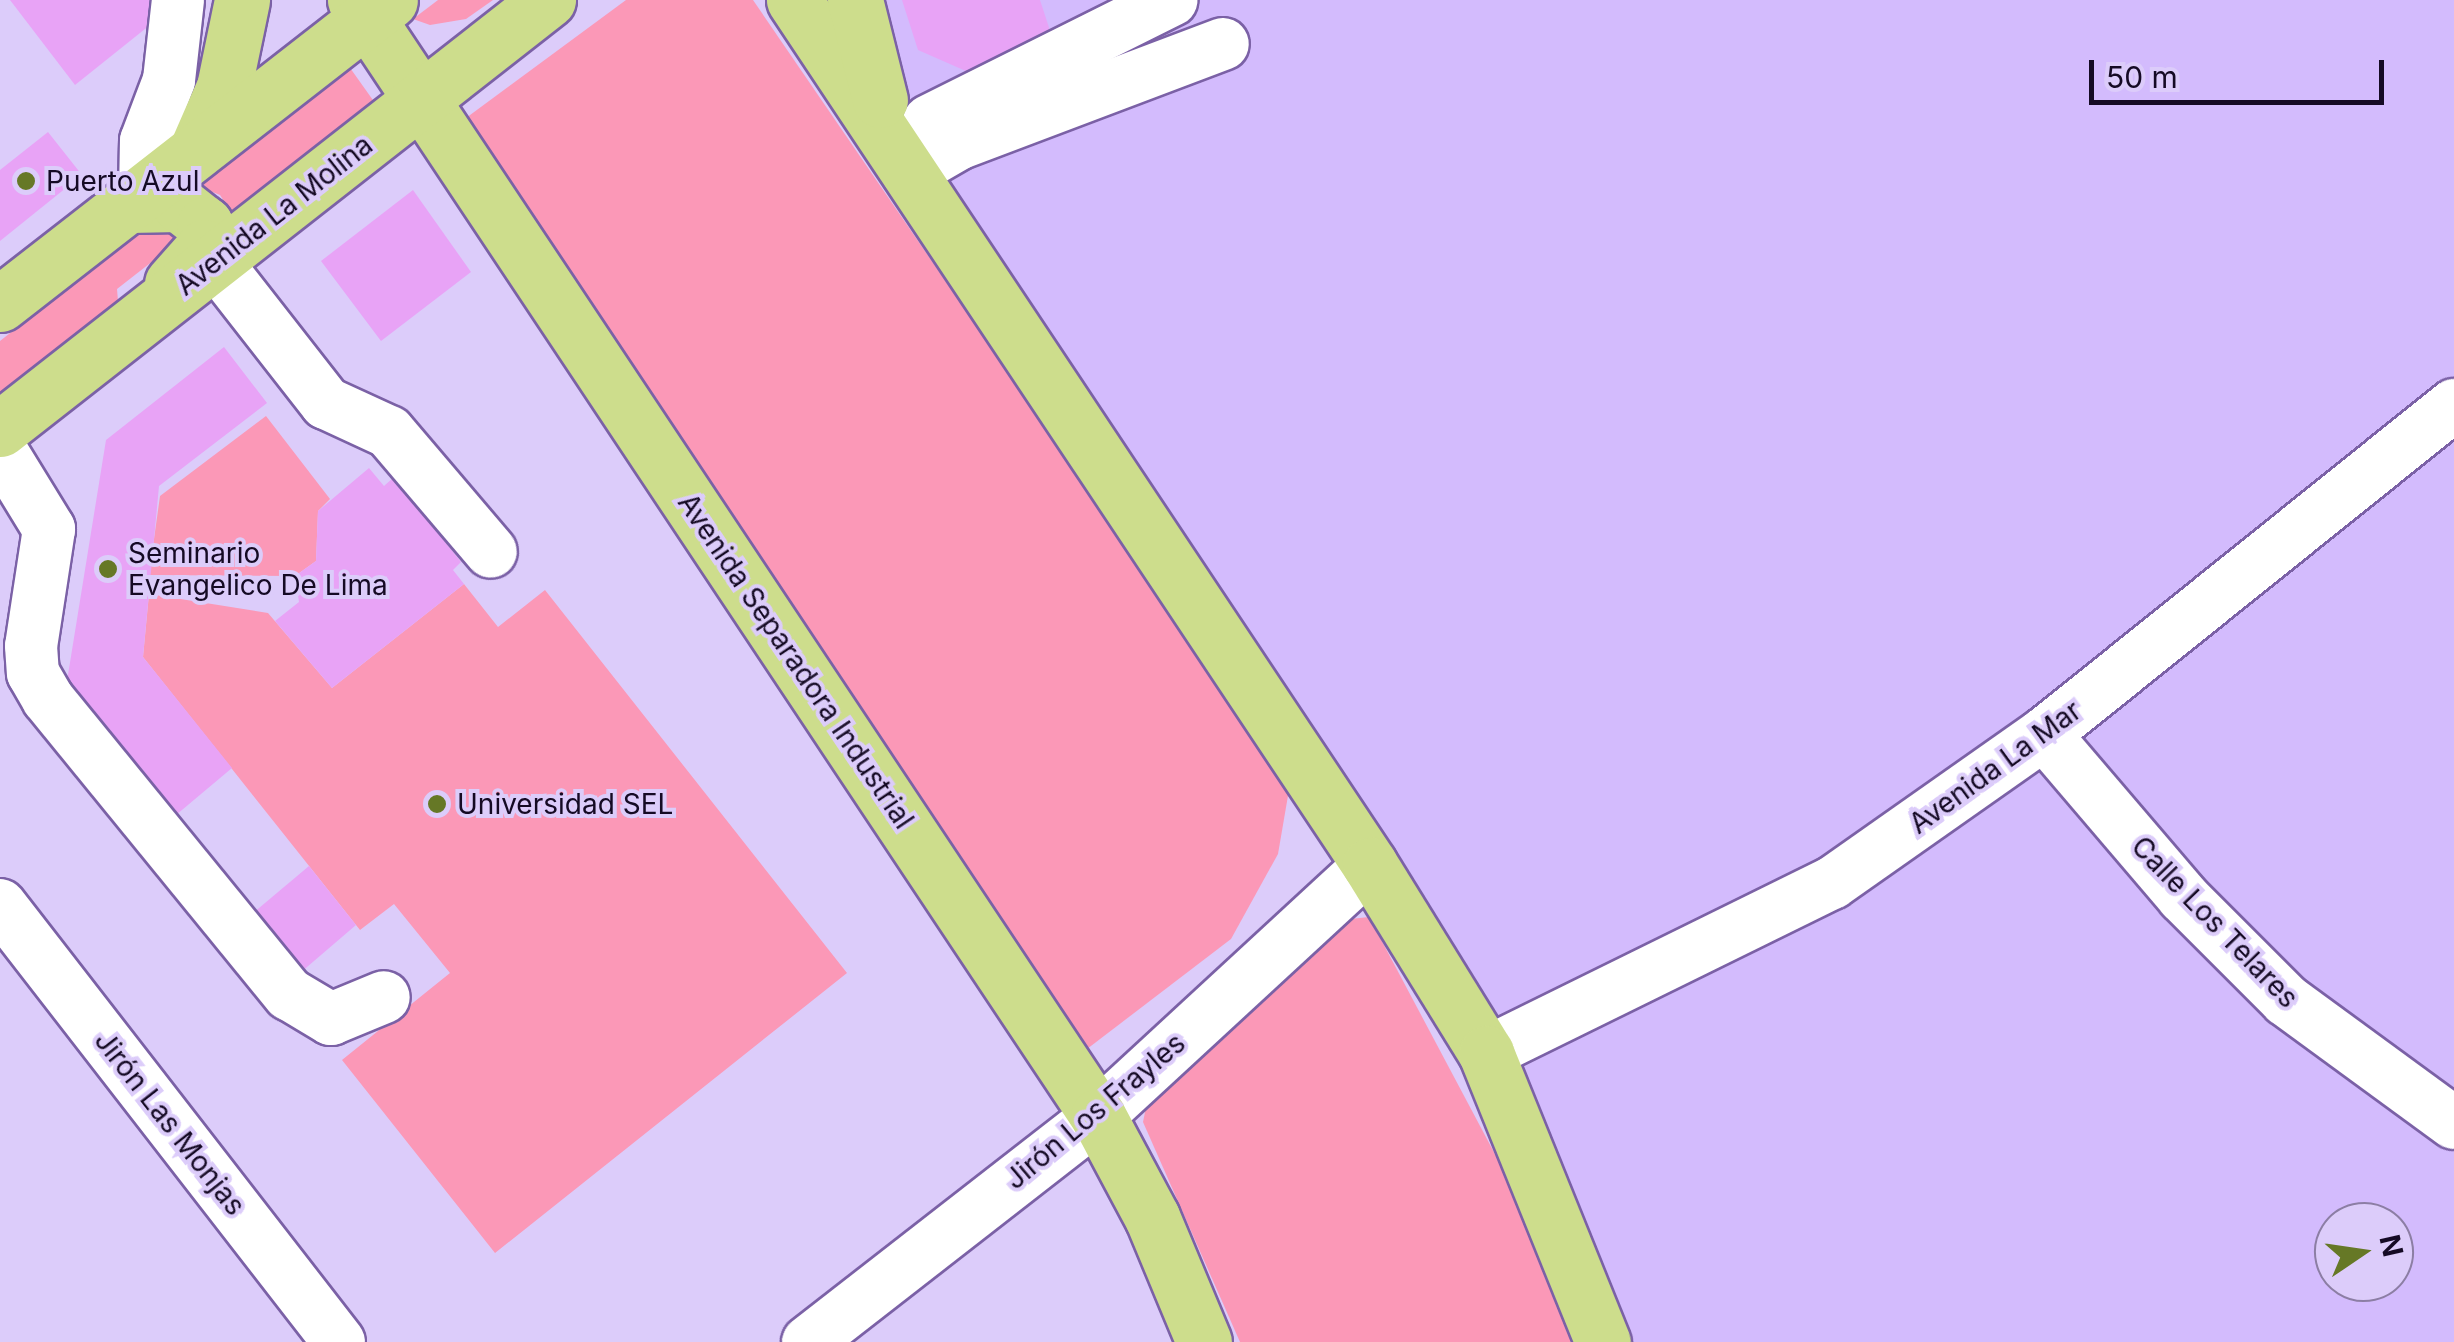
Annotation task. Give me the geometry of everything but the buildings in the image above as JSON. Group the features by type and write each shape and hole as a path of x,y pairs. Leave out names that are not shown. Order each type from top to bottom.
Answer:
{"main road":[{"path":"196,151 224,87 242,0"},
{"name":"Avenida La Molina","path":"0,430 120,335 210,254 424,97 548,0"},
{"path":"794,0 1370,865 1486,1053 1603,1342"},
{"path":"855,0 896,150"},
{"path":"0,304 196,151 371,6"},
{"name":"Avenida Separadora Industrial","path":"371,6 424,97 1098,1116 1152,1217 1204,1342"},
{"path":"137,198 179,204 198,213 208,234 210,254"}],"street":[{"path":"137,198 146,142 169,80 178,0"},
{"path":"896,150 1172,0"},
{"path":"896,150 958,144 1223,44"},
{"path":"210,254 326,404 389,432 491,552"},
{"name":"Avenida La Mar","path":"1486,1053 1832,883 2044,734 2454,405"},
{"path":"0,449 49,529 31,646 33,673 48,699 289,994 331,1019 384,997"},
{"name":"Calle Los Telares","path":"2044,734 2183,897 2286,1000 2454,1123"},
{"name":"Jirón Los Frayles","path":"808,1342 1098,1116 1370,865"},
{"name":"Jirón Las Monjas","path":"0,905 340,1342"}],"shaded area":[{"path":"438,0 493,0 466,19 430,25 413,19"},
{"path":"626,0 753,0 1290,784 1278,854 1231,939 1087,1049 466,118"},
{"path":"815,0 2454,0 2454,1342 1615,1342 1491,1021"},
{"path":"348,65 375,103 233,215 220,195 190,183"},
{"path":"176,227 181,239 117,289 118,301 0,393 0,341 141,230"},
{"path":"266,416 330,499 318,511 316,561 295,576 149,575 160,496"},
{"path":"464,584 498,627 545,590 847,973 495,1253 342,1060 450,973 394,904 360,930 143,657 149,594 268,613 332,688"},
{"path":"1369,917 1513,1188 1571,1342 1240,1342 1143,1122 1153,1073 1322,922"}],"place":[{"name":"Puerto Azul","path":"26,181"},
{"name":"Seminario Evangelico De Lima","path":"108,569"},
{"name":"Universidad SEL","path":"437,804"}]}
